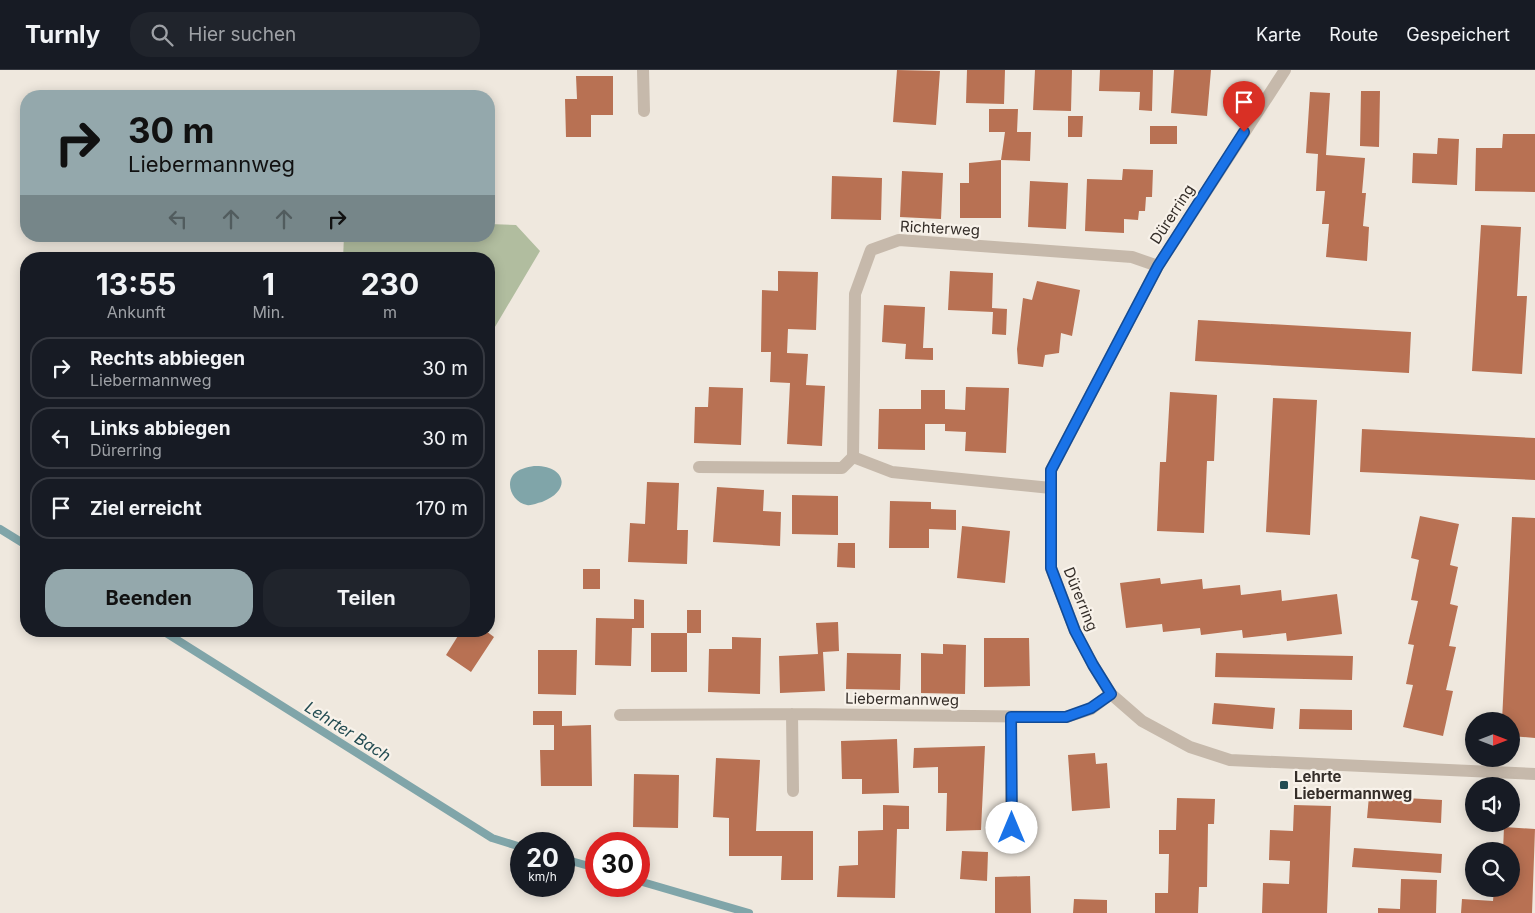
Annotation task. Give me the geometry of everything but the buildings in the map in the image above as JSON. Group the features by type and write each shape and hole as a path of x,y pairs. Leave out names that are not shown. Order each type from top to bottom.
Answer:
{"street":[{"path":"643,70 644,111"},
{"name":"Dürerring","path":"1285,70 1158,266 1051,470 1051,568 1075,631 1111,694 1142,721 1190,747 1230,760 1535,774"},
{"name":"Richterweg","path":"853,457 856,294 871,250 898,240 1132,257 1158,266"},
{"path":"699,467 842,468 853,457 892,472 1051,488"},
{"name":"Liebermannweg","path":"620,715 792,714 1066,717 1091,708 1111,694"},
{"path":"792,714 793,791"},
{"path":"1011,717 1011,842"}],"green space":[{"path":"495,224 516,225 540,251 495,327 495,252 343,252 344,242 495,242"}],"water":[{"path":"534,466 553,470 561,479 561,485 552,497 542,502 532,505 522,504 515,498 510,489 511,479 517,471"}],"waterway":[{"name":"Lehrter Bach","path":"0,529 20,541"},
{"name":"Lehrter Bach","path":"173,637 492,838 510,844"},
{"name":"Lehrter Bach","path":"575,862 585,865"},
{"name":"Lehrter Bach","path":"650,884 749,913"}],"place":[{"name":"Lehrte Liebermannweg","path":"1284,785"}],"route":[{"path":"1012,828 1011,717 1066,717 1091,708 1111,694 1075,631 1051,568 1051,470 1158,266 1244,132"}]}
